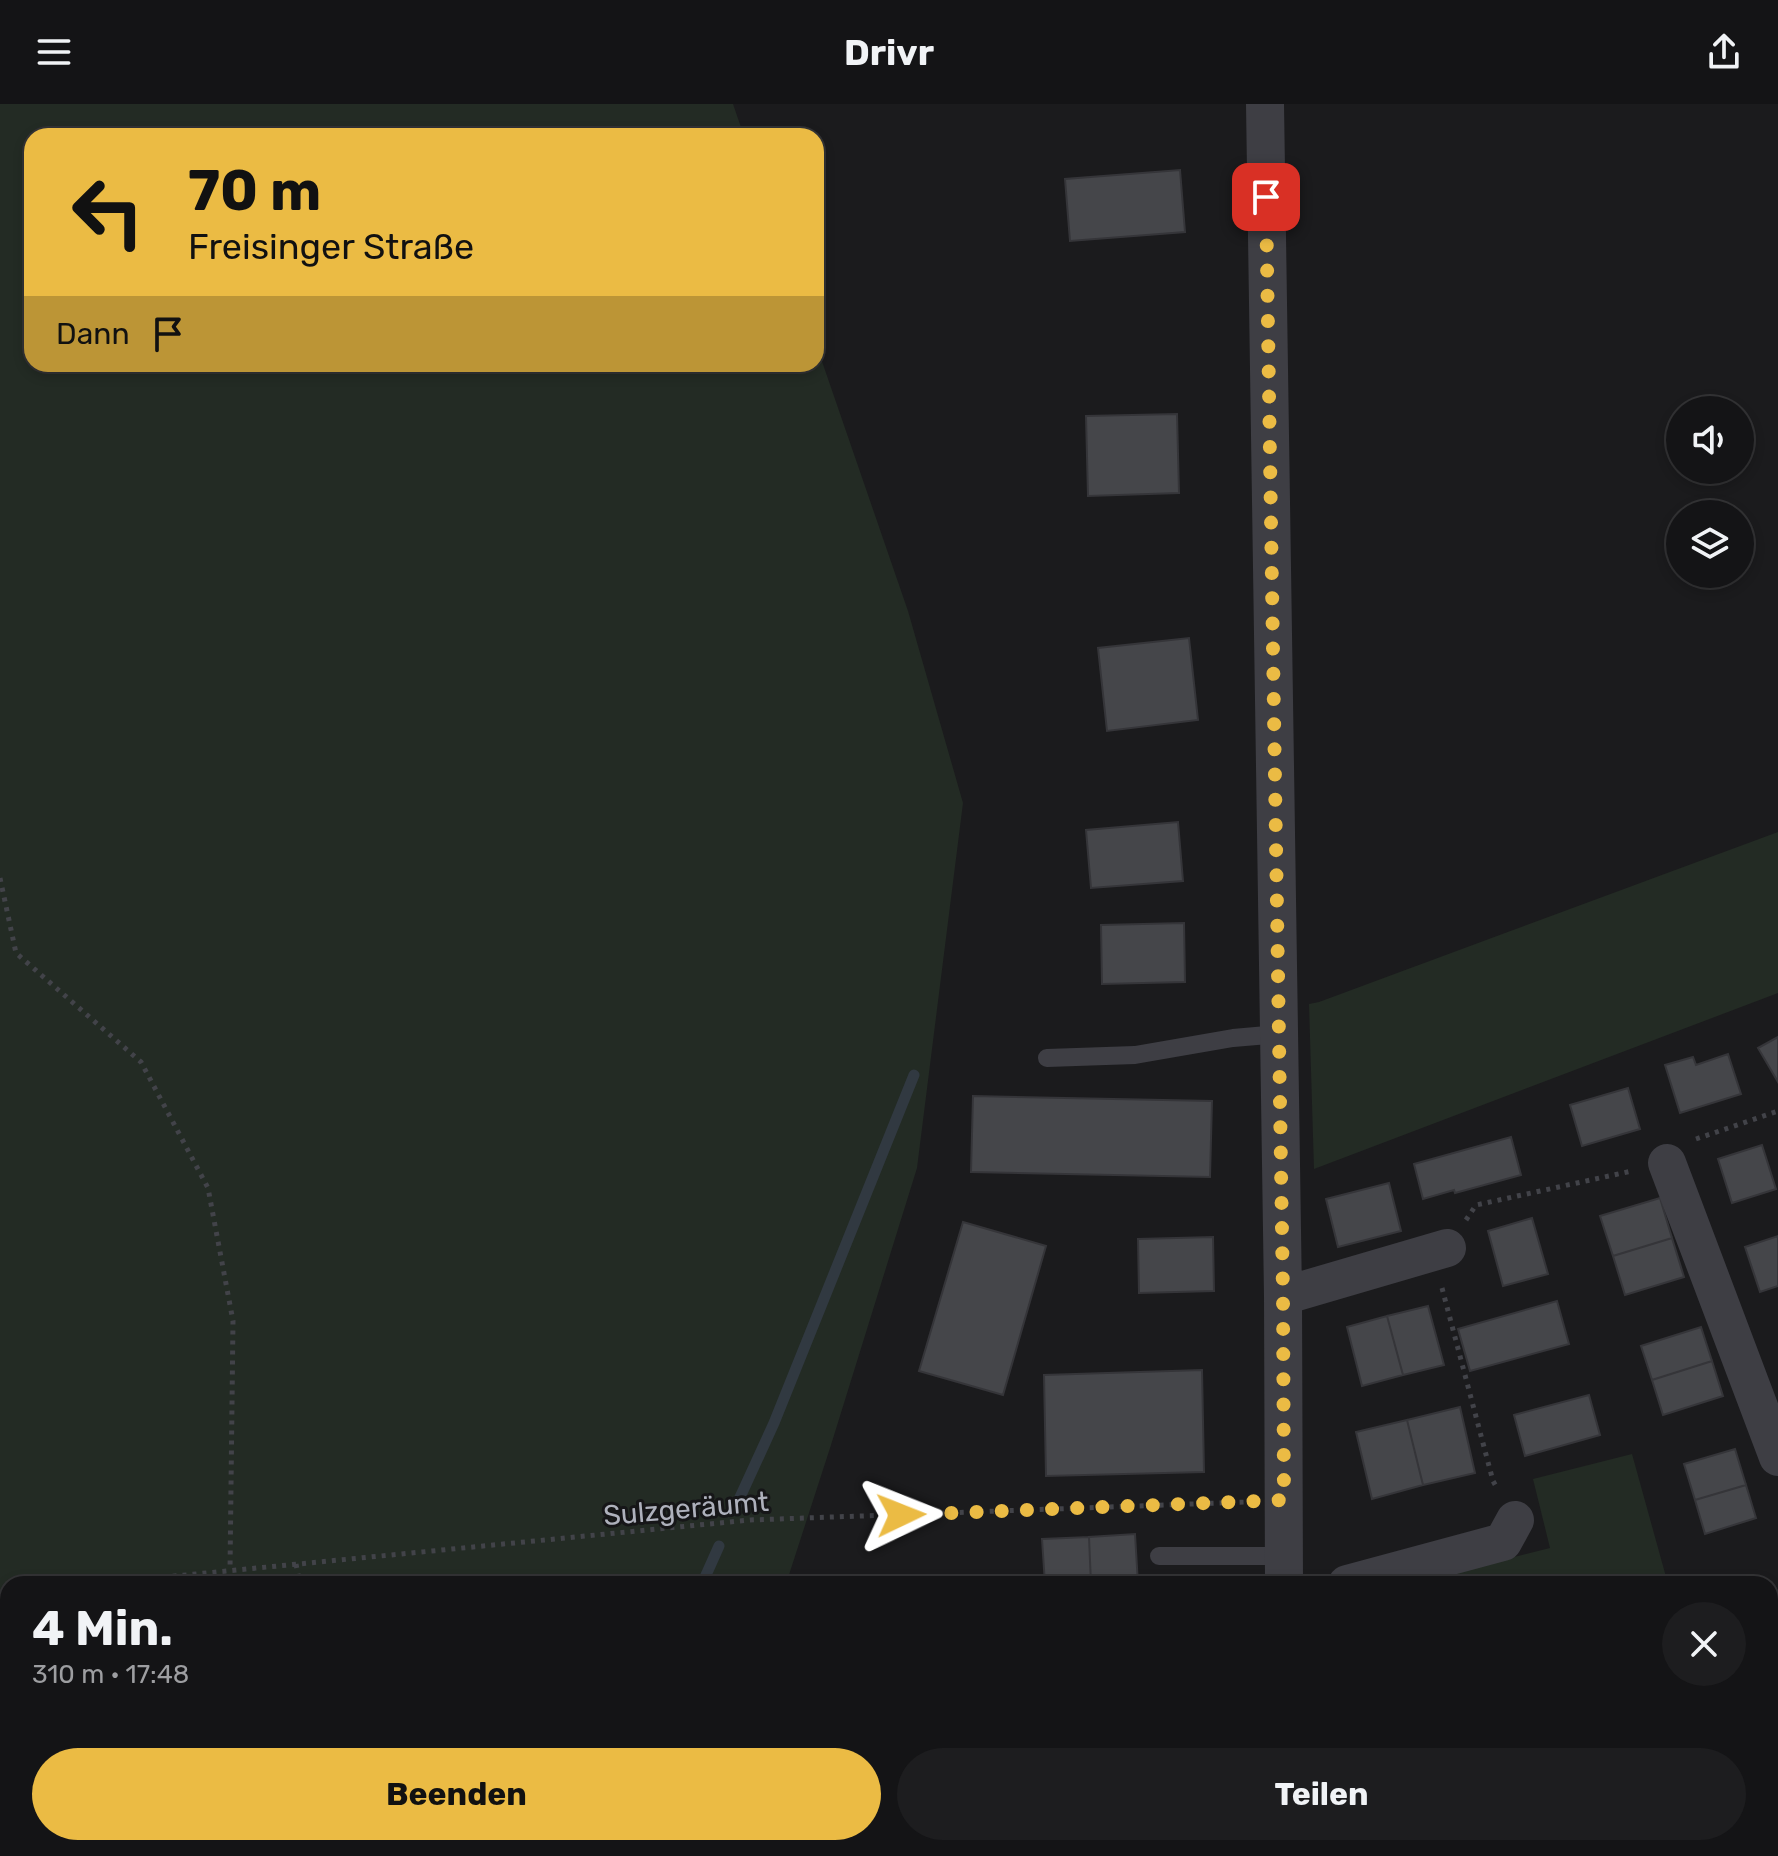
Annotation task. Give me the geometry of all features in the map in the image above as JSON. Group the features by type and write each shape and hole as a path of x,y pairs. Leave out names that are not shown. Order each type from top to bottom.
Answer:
{"street":[{"path":"1265,104 1283,1296 1284,1570"},
{"path":"1667,1163 1778,1457"},
{"path":"1283,1296 1440,1250"},
{"path":"1377,1576 1503,1542 1515,1520"}],"lane":[{"path":"1047,1058 1135,1055 1233,1038 1279,1034"},
{"path":"1159,1556 1284,1570"}],"path":[{"path":"0,878 16,953 141,1062 208,1188 233,1321 230,1570"},
{"path":"1515,1520 1493,1481 1440,1250 1476,1205 1667,1163 1690,1141 1778,1111"},
{"name":"Sulzgeräumt","path":"171,1576 750,1520 1284,1500"},
{"path":"296,1564 298,1576"}],"shaded area":[{"path":"0,104 733,104 741,128 24,128 24,372 824,372 824,367 908,611 963,803 917,1168 789,1576 0,1576"},
{"path":"1778,832 1778,993 1314,1169 1309,1004"},
{"path":"1632,1454 1666,1576 1440,1576 1550,1548 1533,1479"}],"building":[{"path":"1180,170 1185,232 1070,241 1065,179"},
{"path":"1177,414 1179,493 1088,496 1086,416"},
{"path":"1189,638 1198,720 1107,731 1098,648"},
{"path":"1178,822 1183,881 1091,888 1086,830"},
{"path":"1184,923 1185,982 1102,984 1101,925"},
{"path":"1778,1037 1778,1082 1758,1048"},
{"path":"1728,1054 1741,1094 1680,1113 1665,1065 1693,1057 1696,1065"},
{"path":"1628,1088 1640,1129 1582,1146 1570,1105"},
{"path":"973,1096 1212,1101 1210,1177 971,1172"},
{"path":"1511,1137 1521,1175 1423,1199 1414,1164"},
{"path":"1762,1145 1776,1189 1732,1203 1718,1159"},
{"path":"1389,1183 1401,1231 1338,1247 1326,1199"},
{"path":"1660,1198 1672,1238 1613,1256 1600,1216"},
{"path":"1532,1218 1548,1274 1503,1286 1488,1231"},
{"path":"963,1222 1046,1246 1003,1395 919,1371"},
{"path":"1778,1236 1778,1286 1760,1292 1745,1247"},
{"path":"1213,1237 1214,1291 1139,1293 1138,1239"},
{"path":"1672,1238 1684,1277 1625,1295 1613,1256"},
{"path":"1557,1301 1569,1344 1470,1371 1458,1329"},
{"path":"1428,1306 1444,1365 1403,1375 1387,1316"},
{"path":"1387,1316 1403,1375 1362,1386 1347,1327"},
{"path":"1701,1327 1712,1361 1652,1380 1641,1346"},
{"path":"1712,1361 1723,1396 1663,1415 1652,1380"},
{"path":"1202,1370 1204,1472 1046,1476 1044,1375"},
{"path":"1589,1395 1600,1435 1525,1456 1514,1415"},
{"path":"1460,1407 1475,1473 1423,1485 1407,1420"},
{"path":"1407,1420 1423,1485 1372,1499 1356,1432"},
{"path":"1735,1449 1746,1485 1695,1500 1684,1464"},
{"path":"1746,1485 1756,1518 1705,1534 1695,1500"},
{"path":"1135,1534 1138,1576 1091,1576 1089,1537"},
{"path":"1089,1537 1091,1576 1044,1576 1042,1539"}],"waterway":[{"path":"736,1506 774,1423 914,1075"},
{"path":"706,1576 719,1546"}],"route":[{"path":"901,1515 1284,1500 1266,197"}]}
